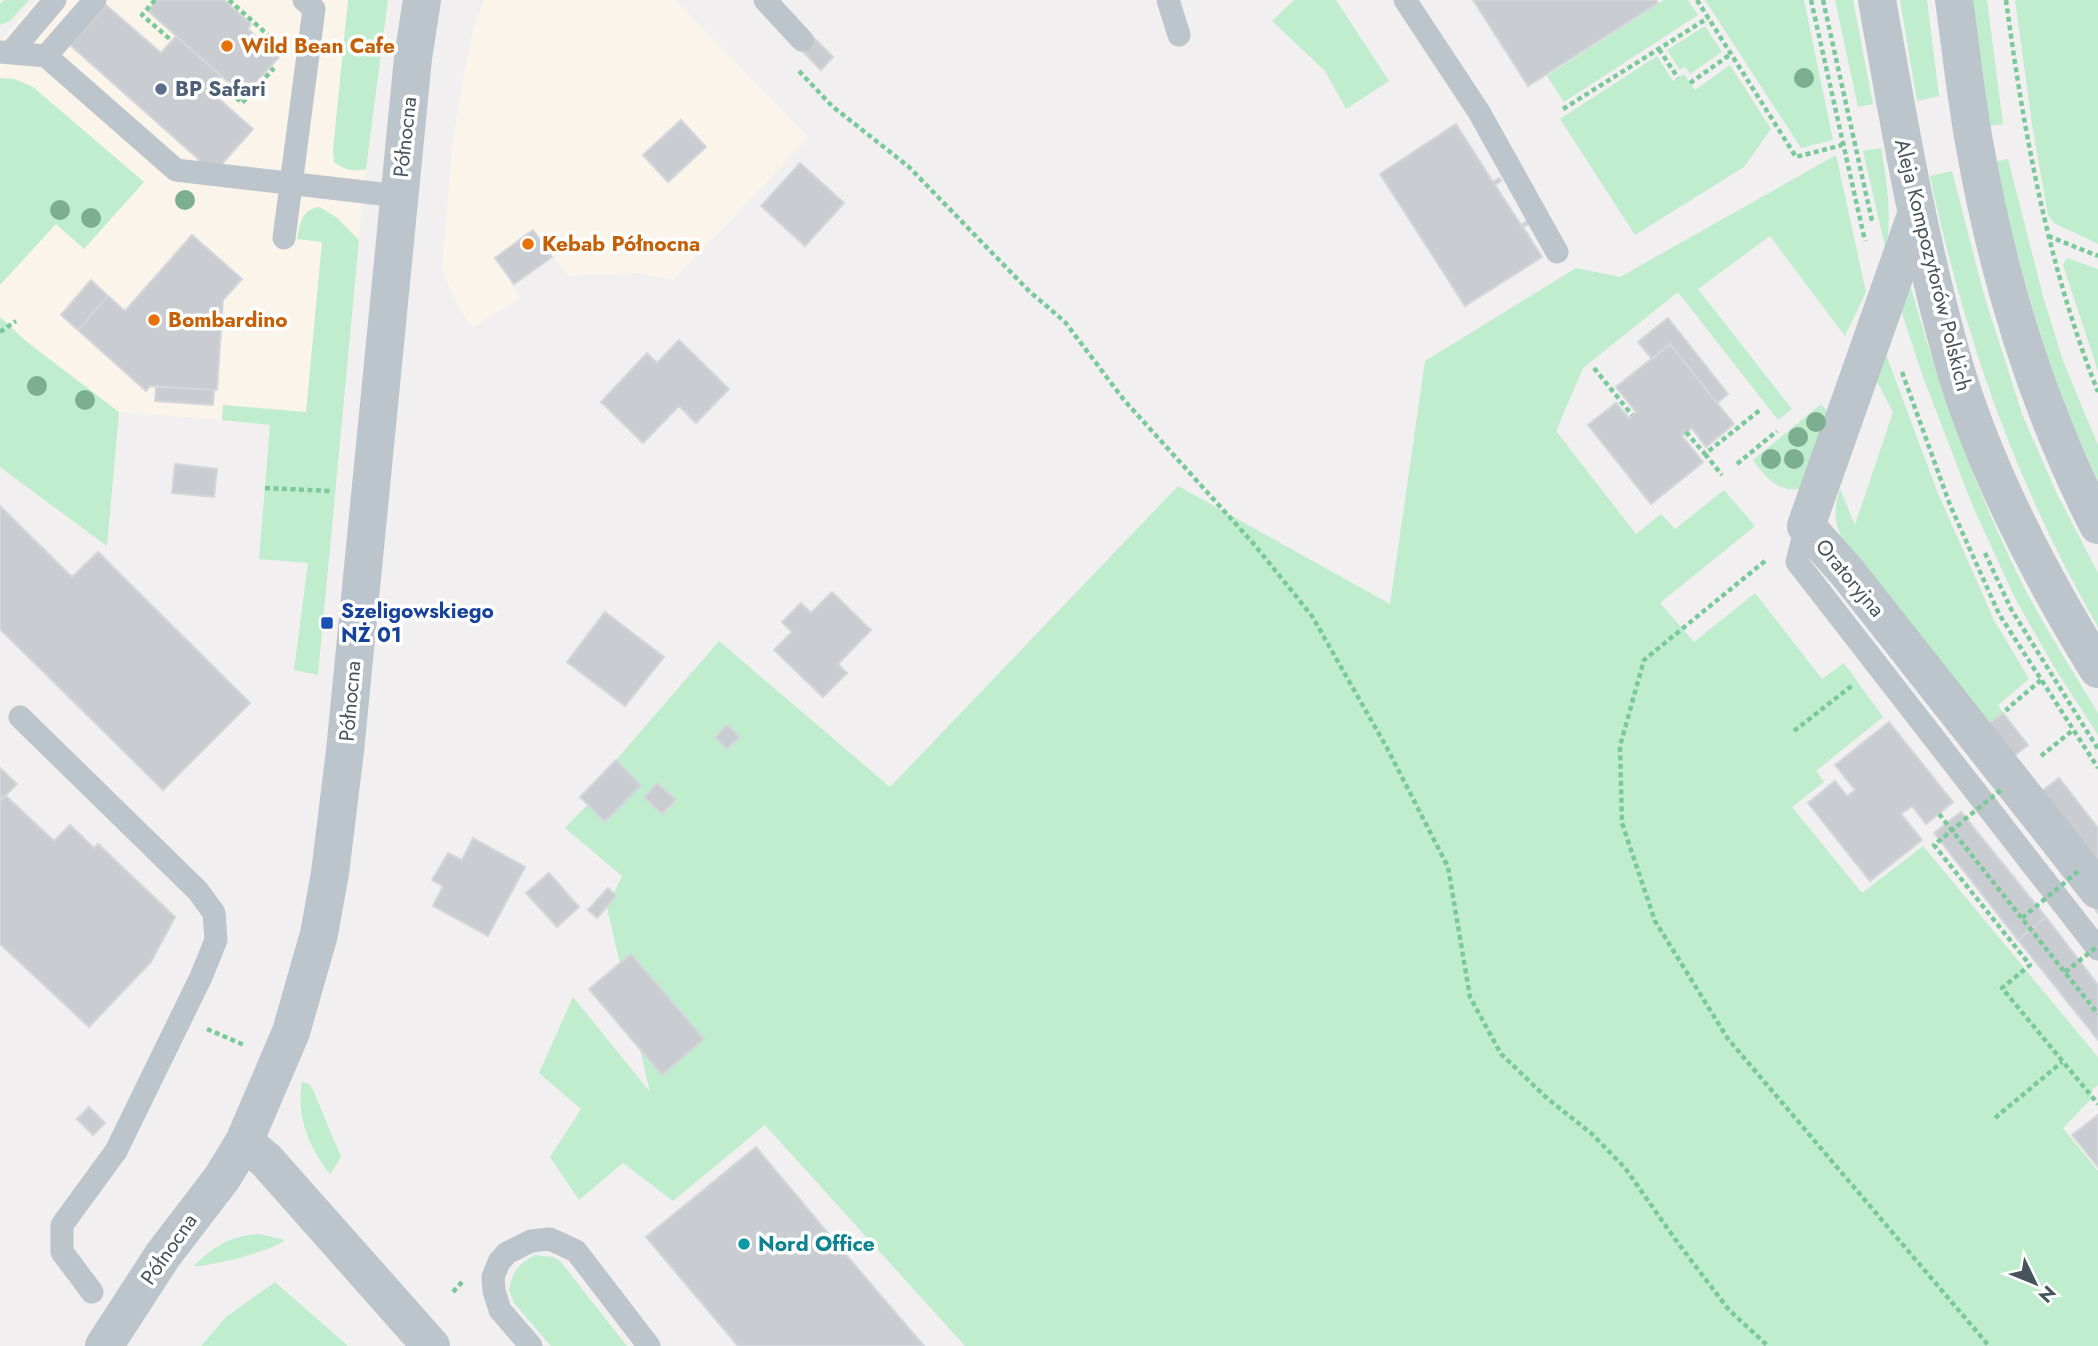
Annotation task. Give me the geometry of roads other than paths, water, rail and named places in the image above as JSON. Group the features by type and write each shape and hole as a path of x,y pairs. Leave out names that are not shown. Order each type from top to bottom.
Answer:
{"street":[{"name":"Północna","path":"104,1346 163,1255 222,1178 244,1142 291,1032 316,945 330,873 345,751 413,58 422,0"},
{"name":"Aleja Kompozytorów Polskich","path":"1877,0 1916,215 1956,370 1995,473 2036,562 2098,669"},
{"path":"1954,0 1975,147 2002,270 2040,392 2098,524"},
{"name":"Oratoryjna","path":"1916,215 1806,526 1855,582 2090,880"},
{"path":"244,1142 265,1160 431,1346"}],"lane":[{"path":"5,52 55,0"},
{"path":"46,56 95,0"},
{"path":"765,0 803,40"},
{"path":"1168,0 1179,35"},
{"path":"1405,0 1479,112 1557,252"},
{"path":"284,238 311,3"},
{"path":"5,52 46,56 176,170 399,197"},
{"path":"1806,526 1797,562 1994,796 2098,947"},
{"path":"20,717 198,891 214,913 216,940 182,1017 116,1151 62,1225 62,1252 92,1292"},
{"path":"531,1346 500,1310 494,1292 493,1277 499,1262 507,1253 531,1241 550,1238 576,1251 649,1346"}],"place":[{"name":"Wild Bean Cafe","path":"227,46"},
{"name":"BP Safari","path":"161,89"},
{"name":"Kebab Północna","path":"528,244"},
{"name":"Bombardino","path":"154,320"},
{"name":"Szeligowskiego NŻ 01","path":"327,623"},
{"name":"Nord Office","path":"744,1244"}]}
